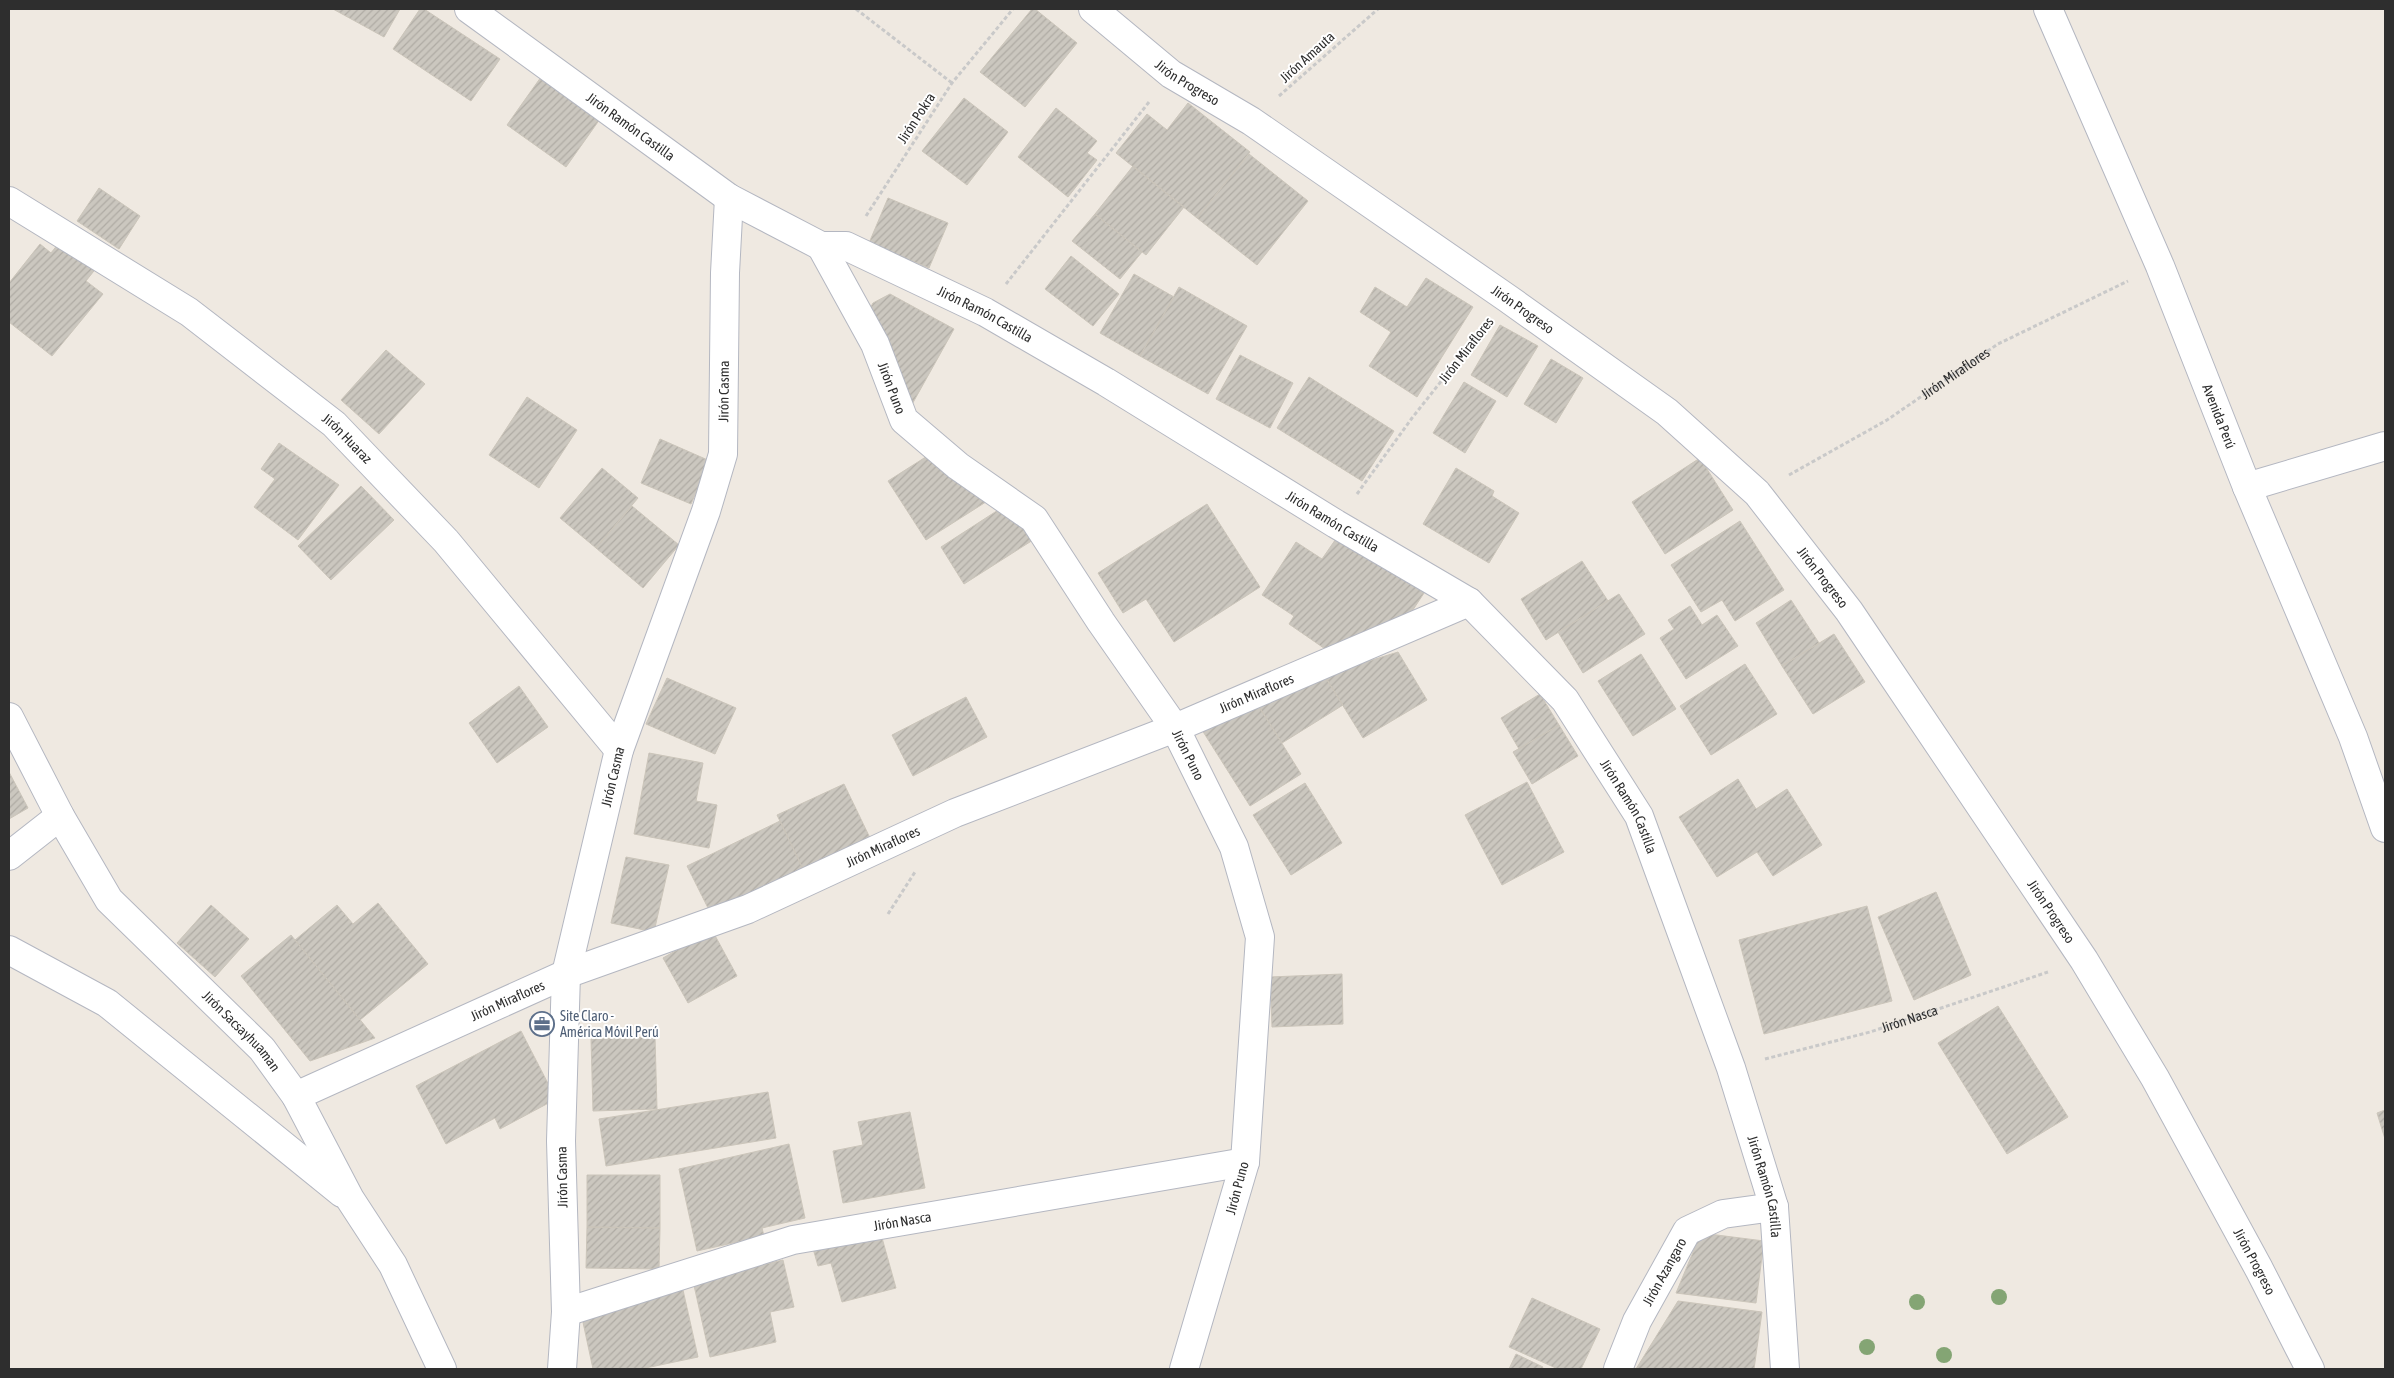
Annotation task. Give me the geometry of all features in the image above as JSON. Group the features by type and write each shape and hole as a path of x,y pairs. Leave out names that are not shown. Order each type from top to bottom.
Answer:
{"street":[{"name":"Jirón Ramón Castilla","path":"469,9 729,198 985,312 1106,382 1336,524 1469,602 1565,700 1639,816 1731,1068 1774,1207 1785,1369"},
{"name":"Jirón Progreso","path":"1093,9 1171,74 1250,121 1507,298 1667,412 1757,493 1849,611 2084,960 2156,1078 2259,1269 2310,1369"},
{"name":"Avenida Perú","path":"2048,9 2160,266 2248,487 2353,737 2385,828"},
{"name":"Jirón Casma","path":"562,1369 566,1312 561,1141 566,974 619,750 706,510 723,454 725,282 729,198"},
{"name":"Jirón Huaraz","path":"9,201 189,312 334,424 446,541 619,750"},
{"name":"Jirón Puno","path":"834,246 904,420 958,466 1034,519 1101,622 1175,728 1234,847 1260,937 1245,1162 1184,1369"},
{"path":"2248,487 2385,446"},
{"name":"Jirón Miraflores","path":"296,1096 566,974 748,909 955,813 1175,728 1469,602"},
{"name":"Jirón Sacsayhuaman","path":"9,717 60,816 109,900 262,1049 296,1096 350,1199 393,1265 442,1369"},
{"path":"9,856 60,816"},
{"path":"9,950 107,1003 350,1199"},
{"name":"Jirón Nasca","path":"566,1312 794,1240 1245,1162"},
{"name":"Jirón Azangaro","path":"1618,1369 1637,1321 1686,1231 1723,1214 1774,1207"}],"path":[{"path":"856,9 952,83"},
{"name":"Jirón Pokra","path":"834,246 952,83 1014,9"},
{"name":"Jirón Amauta","path":"1250,121 1378,9"},
{"path":"985,312 1171,74"},
{"name":"Jirón Miraflores","path":"1757,493 1887,420 1998,344 2160,266"},
{"name":"Jirón Miraflores","path":"1336,524 1412,418 1507,298"},
{"name":"Jirón Nasca","path":"1731,1068 1870,1032 2084,960"}],"building":[{"path":"333,9 400,9 384,37"},
{"path":"420,9 424,9 500,59 471,101 393,49"},
{"path":"1032,9 1035,9 1077,43 1025,107 980,72"},
{"path":"541,77 600,119 566,167 507,125"},
{"path":"964,98 1008,132 967,185 922,151"},
{"path":"1188,103 1250,152 1197,218 1116,153 1147,114 1167,130"},
{"path":"1056,108 1097,141 1087,153 1097,160 1068,197 1018,157"},
{"path":"1249,154 1308,201 1257,265 1197,218"},
{"path":"1133,166 1184,207 1146,255 1095,214"},
{"path":"99,188 140,216 119,249 77,221"},
{"path":"888,198 948,223 929,268 869,243"},
{"path":"1095,214 1142,252 1120,279 1072,241"},
{"path":"62,239 97,267 86,281 103,294 52,356 9,322 9,283 40,244 51,253"},
{"path":"1071,256 1119,294 1093,326 1045,289"},
{"path":"1134,274 1174,297 1140,356 1100,333"},
{"path":"1426,278 1473,307 1417,397 1369,366 1391,332 1360,312 1375,287 1407,307"},
{"path":"1179,287 1247,326 1208,394 1140,356"},
{"path":"890,294 954,329 910,408 865,317 873,303"},
{"path":"1500,325 1538,346 1507,397 1471,375"},
{"path":"386,350 425,384 379,434 341,400"},
{"path":"1240,355 1293,383 1270,428 1216,399"},
{"path":"1551,359 1583,378 1556,423 1524,404"},
{"path":"1309,377 1394,431 1362,481 1277,428"},
{"path":"1464,382 1496,401 1465,453 1433,433"},
{"path":"527,397 577,430 539,488 489,455"},
{"path":"660,439 710,461 691,504 641,483"},
{"path":"279,443 339,485 298,540 254,507 275,479 261,469"},
{"path":"932,453 989,500 926,540 888,481"},
{"path":"1700,458 1733,510 1665,554 1632,502"},
{"path":"602,468 638,498 596,548 560,518"},
{"path":"1456,468 1494,491 1492,496 1519,513 1489,563 1423,524"},
{"path":"361,486 394,520 331,580 298,546"},
{"path":"1009,503 1033,540 964,584 941,547"},
{"path":"1207,504 1260,587 1174,642 1146,599 1123,613 1098,573"},
{"path":"632,506 679,545 643,588 596,548"},
{"path":"1740,521 1784,590 1735,621 1722,600 1701,612 1671,565"},
{"path":"1340,533 1426,590 1401,628 1331,653 1289,624 1294,616 1262,595 1296,542 1322,559"},
{"path":"1582,561 1608,601 1546,640 1521,599"},
{"path":"1619,594 1645,634 1583,673 1558,632"},
{"path":"1791,600 1819,643 1782,666 1756,623"},
{"path":"1690,606 1702,625 1717,615 1738,646 1686,679 1660,638 1674,629 1668,620"},
{"path":"1834,634 1865,682 1813,714 1782,666"},
{"path":"1398,652 1427,700 1363,738 1324,675"},
{"path":"1641,654 1676,709 1633,736 1598,681"},
{"path":"1745,664 1777,714 1711,755 1680,706"},
{"path":"1324,675 1343,705 1282,743 1253,697"},
{"path":"667,678 736,708 715,754 646,724"},
{"path":"519,686 548,727 497,763 469,723"},
{"path":"1540,694 1559,725 1519,749 1501,718"},
{"path":"966,697 987,737 913,776 892,735"},
{"path":"1253,697 1301,774 1250,806 1202,730"},
{"path":"1559,725 1578,756 1532,784 1513,752"},
{"path":"649,753 703,763 696,801 717,805 709,848 634,834"},
{"path":"9,772 28,808 9,819"},
{"path":"1738,779 1756,809 1787,789 1822,845 1773,876 1757,852 1717,877 1679,817"},
{"path":"1527,782 1564,852 1502,885 1465,815"},
{"path":"1305,783 1342,843 1291,875 1253,815"},
{"path":"844,784 871,840 805,873 777,815"},
{"path":"780,821 805,873 713,918 687,866"},
{"path":"626,857 669,865 654,932 611,923"},
{"path":"1936,892 1971,975 1914,1000 1878,917"},
{"path":"378,903 428,964 360,1020 295,940 337,905 353,924"},
{"path":"211,905 249,939 215,977 177,943"},
{"path":"1867,906 1892,1001 1764,1034 1739,940"},
{"path":"712,930 737,976 688,1003 663,958"},
{"path":"291,935 375,1038 310,1061 241,976"},
{"path":"1342,974 1343,1024 1272,1027 1270,977"},
{"path":"1998,1006 2068,1117 2007,1154 1938,1043"},
{"path":"521,1031 556,1099 500,1129 495,1118 446,1144 416,1086"},
{"path":"655,1037 657,1109 593,1111 591,1039"},
{"path":"768,1092 776,1138 606,1166 599,1119"},
{"path":"2385,1110 2385,1139 2377,1113"},
{"path":"910,1112 925,1188 843,1203 833,1151 863,1145 858,1122"},
{"path":"789,1144 805,1218 762,1228 764,1236 697,1251 679,1169"},
{"path":"587,1175 660,1175 660,1228 587,1227"},
{"path":"587,1227 660,1228 659,1269 586,1268"},
{"path":"879,1227 896,1288 842,1302 831,1263 818,1266 812,1245"},
{"path":"1701,1233 1764,1241 1756,1303 1676,1293"},
{"path":"783,1260 794,1307 770,1312 776,1342 710,1357 693,1281"},
{"path":"683,1290 698,1357 641,1369 593,1369 581,1313"},
{"path":"1532,1298 1600,1329 1581,1369 1558,1369 1509,1347"},
{"path":"1678,1301 1762,1312 1754,1369 1636,1369"},
{"path":"1516,1354 1543,1367 1542,1369 1509,1369"}],"place":[{"name":"Site Claro - América Móvil Perú","path":"542,1024"}]}
